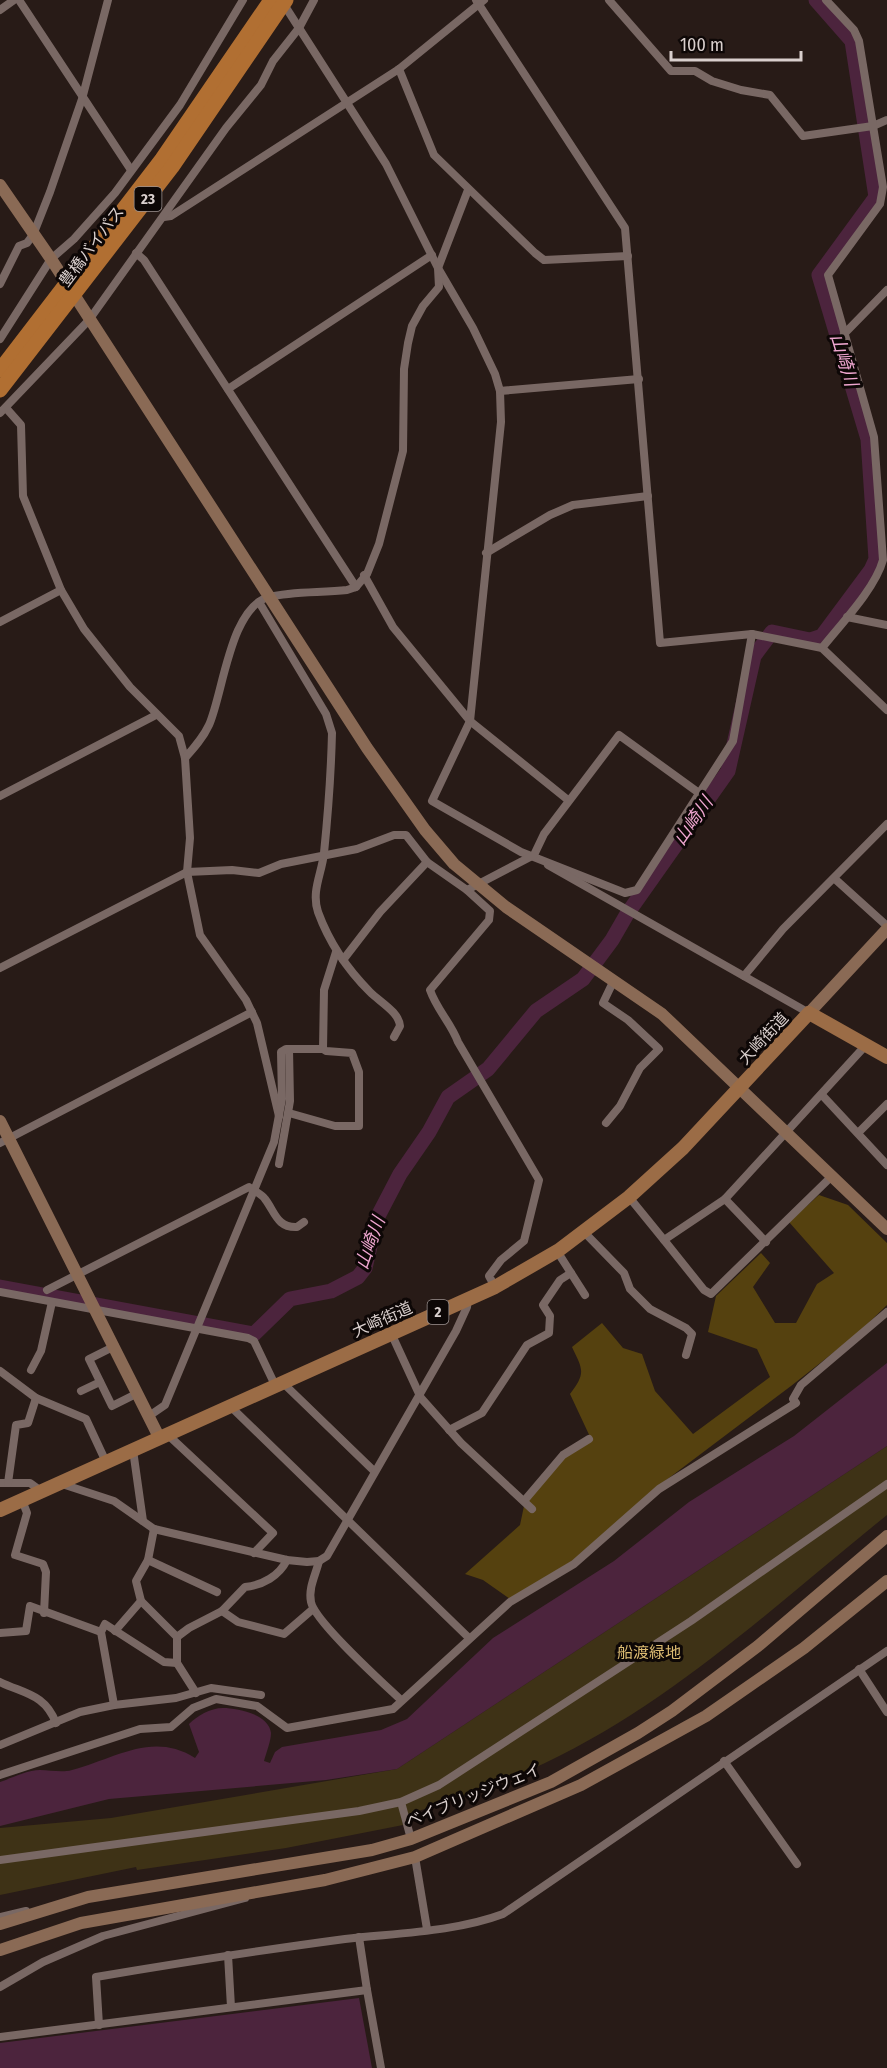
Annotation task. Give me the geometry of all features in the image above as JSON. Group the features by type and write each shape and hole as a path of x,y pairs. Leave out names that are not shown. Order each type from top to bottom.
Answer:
{"highway":[{"name":"豊橋バイパス","path":"0,370 162,159 271,0"},
{"name":"豊橋バイパス","path":"0,390 172,167 288,7"}],"main road":[{"path":"809,1013 887,1057"},
{"name":"大崎街道","path":"0,1509 495,1287 557,1251 628,1197 683,1148 809,1013"}],"street":[{"path":"0,10 14,0"},
{"path":"19,0 82,99 131,170"},
{"path":"0,284 19,246 27,243 33,236 82,99 108,0"},
{"path":"0,339 51,259 74,239 131,170 180,105 243,0"},
{"path":"281,0 288,7 386,164 438,268 477,336 495,374 500,391 501,422 470,721 432,801 521,852 534,855 625,893 637,890 733,741 752,634"},
{"path":"279,1116 257,1023 246,1000 201,939 187,872 190,838 185,758 179,736 130,687 84,629 61,590 23,496 21,425 3,411 89,320 226,128 261,85 273,61 299,28 314,0"},
{"path":"609,0 671,71 695,71 712,81 741,90 770,95 803,136 873,126 887,120"},
{"path":"822,648 884,572 885,532 874,437 828,275 871,217 883,195 860,41 854,30 826,0"},
{"path":"164,217 171,216 399,69 480,1 625,228 660,643 752,634 822,648 887,710"},
{"path":"399,69 434,154 468,190 544,260 628,256"},
{"path":"0,185 51,259 263,600 330,723 332,745 324,857 315,902 336,952 368,990 397,1016 400,1026 394,1037"},
{"path":"185,758 201,740 210,724 232,642 254,605 263,600 347,590 356,587 367,574 379,544 404,451 404,369 412,326 423,306 439,287 438,268 468,190"},
{"path":"136,253 144,260 356,587"},
{"path":"228,388 432,255"},
{"path":"844,333 887,290"},
{"path":"500,391 639,380"},
{"path":"486,553 550,515 573,505 648,496"},
{"path":"364,575 393,627 470,721 568,800"},
{"path":"0,622 61,590"},
{"path":"263,600 425,830 490,911 489,920 430,990 435,1005 452,1026 458,1042 539,1180 524,1240 501,1260 489,1276 495,1287"},
{"path":"847,616 887,625"},
{"path":"0,796 156,715"},
{"path":"473,888 534,855 544,834 568,800 619,735 699,793"},
{"path":"744,976 783,930 887,824"},
{"path":"0,968 187,872 232,870 259,873 281,864 324,857 400,834 406,836 427,862 473,888 662,1014 887,1229"},
{"path":"534,855 628,912 809,1013 887,928 835,879"},
{"path":"343,960 380,912 427,862"},
{"path":"323,1049 324,990 336,952"},
{"path":"606,1123 620,1106 640,1068 659,1049 628,1020 603,1003 614,980"},
{"path":"4,1140 252,1012"},
{"path":"664,1240 725,1199 866,1045"},
{"path":"279,1164 289,1113 289,1049"},
{"path":"149,1416 165,1405 256,1192 274,1142 279,1116 282,1083 281,1052 289,1049 323,1049 352,1053 358,1072 359,1126 335,1126 289,1113"},
{"path":"822,1095 887,1165"},
{"path":"858,1133 887,1104"},
{"path":"0,1121 4,1140 78,1273 149,1416 163,1435 273,1533 254,1553"},
{"path":"628,1197 704,1290 711,1294 832,1176"},
{"path":"47,1290 249,1187 265,1198 271,1211 283,1225 297,1227 304,1222"},
{"path":"725,1199 766,1242"},
{"path":"583,1231 624,1273 630,1289 650,1309 686,1328 692,1334 686,1355"},
{"path":"557,1251 585,1295"},
{"path":"449,1430 482,1413 526,1345 549,1333 550,1316 543,1305 560,1280 571,1273"},
{"path":"0,1292 52,1302 95,1306 199,1326 254,1341 278,1384 375,1471"},
{"path":"59,1483 103,1496 154,1529 287,1560 319,1561 327,1557 456,1331 467,1307 468,1298"},
{"path":"31,1370 41,1351 52,1302"},
{"path":"0,1775 140,1729 171,1727 193,1708 216,1699 257,1706 287,1728 384,1713 393,1709 510,1602 574,1564 659,1489 796,1403 793,1400 801,1385 887,1312"},
{"path":"391,1333 420,1394 449,1430 532,1509"},
{"path":"115,1346 88,1359 112,1406 138,1393"},
{"path":"0,1371 36,1398 86,1419 106,1462"},
{"path":"81,1391 100,1382"},
{"path":"36,1398 28,1423 16,1425 4,1483 30,1483 41,1491"},
{"path":"230,1406 469,1638"},
{"path":"524,1502 563,1455 589,1440"},
{"path":"134,1450 143,1521"},
{"path":"0,1860 359,1811 401,1802 439,1785 691,1621 887,1484"},
{"path":"22,1500 27,1513 15,1555 43,1564 46,1572 44,1613"},
{"path":"154,1529 148,1560 136,1581 141,1601 148,1612 177,1637 177,1663 205,1704"},
{"name":"ベイブリッジウェイ","path":"0,1924 88,1897 327,1859 411,1839 551,1782 638,1733 723,1673 887,1536"},
{"path":"849,1569 887,1546"},
{"path":"148,1560 217,1592"},
{"path":"177,1637 222,1611 245,1587 254,1586 279,1573 287,1560"},
{"path":"319,1561 310,1590 314,1609 348,1651 401,1700"},
{"name":"ベイブリッジウェイ","path":"0,1950 81,1923 325,1880 415,1857 581,1785 706,1716 804,1648 887,1581"},
{"path":"115,1631 141,1601"},
{"path":"0,1633 26,1631 30,1606 101,1632"},
{"path":"222,1611 238,1622 284,1634 314,1609"},
{"path":"114,1705 101,1632 105,1624 164,1662 177,1663"},
{"path":"99,2025 96,1977 228,1955 359,1937 459,1927 503,1914 887,1651"},
{"path":"859,1669 887,1712"},
{"path":"0,1682 38,1697 50,1708 56,1723"},
{"path":"0,1745 80,1712 114,1705 176,1698 211,1688 261,1695"},
{"path":"724,1761 797,1864"},
{"path":"401,1802 411,1839"},
{"path":"415,1857 428,1929"},
{"path":"2,1985 43,1962 103,1936 152,1921 232,1903 257,1893"},
{"path":"0,1917 48,1908"},
{"path":"359,1937 381,2068"},
{"path":"228,1955 231,2007"},
{"path":"0,2037 367,1989"}],"green space":[{"name":"船渡緑地","path":"887,1446 887,1515 765,1616 681,1681 592,1739 545,1763 510,1779 401,1816 403,1825 286,1848 137,1870 136,1867 0,1895 0,1828 111,1818 397,1769"}],"shaded area":[{"path":"819,1195 848,1205 887,1243 887,1305 857,1334 657,1487 572,1561 510,1599 483,1580 465,1574 520,1525 524,1506 562,1459 592,1441 570,1394 581,1376 579,1361 572,1347 602,1323 623,1348 642,1354 655,1391 693,1434 770,1377 757,1349 708,1332 716,1296 761,1253 770,1263 753,1287 775,1323 796,1323 817,1284 834,1273 789,1222"},
{"path":"887,1363 887,1446 397,1769 326,1780 109,1799 0,1826 0,1782 35,1770 72,1770 118,1754 149,1747 179,1750 195,1758 199,1752 189,1724 200,1715 213,1709 229,1708 244,1711 265,1721 271,1733 264,1761 270,1763 275,1752 282,1747 381,1730 407,1719 493,1638 614,1561 689,1502 794,1436"},
{"path":"359,1998 372,2068 0,2068 0,2043"}],"waterway":[{"name":"山崎川","path":"0,1287 254,1334 290,1299 331,1291 358,1277 365,1268 376,1220 400,1174 429,1132 448,1097 488,1069 536,1011 583,979 728,771 754,656 772,632 810,640 822,636 871,570 876,559 868,439 819,275 876,197 852,41 816,0"}]}
